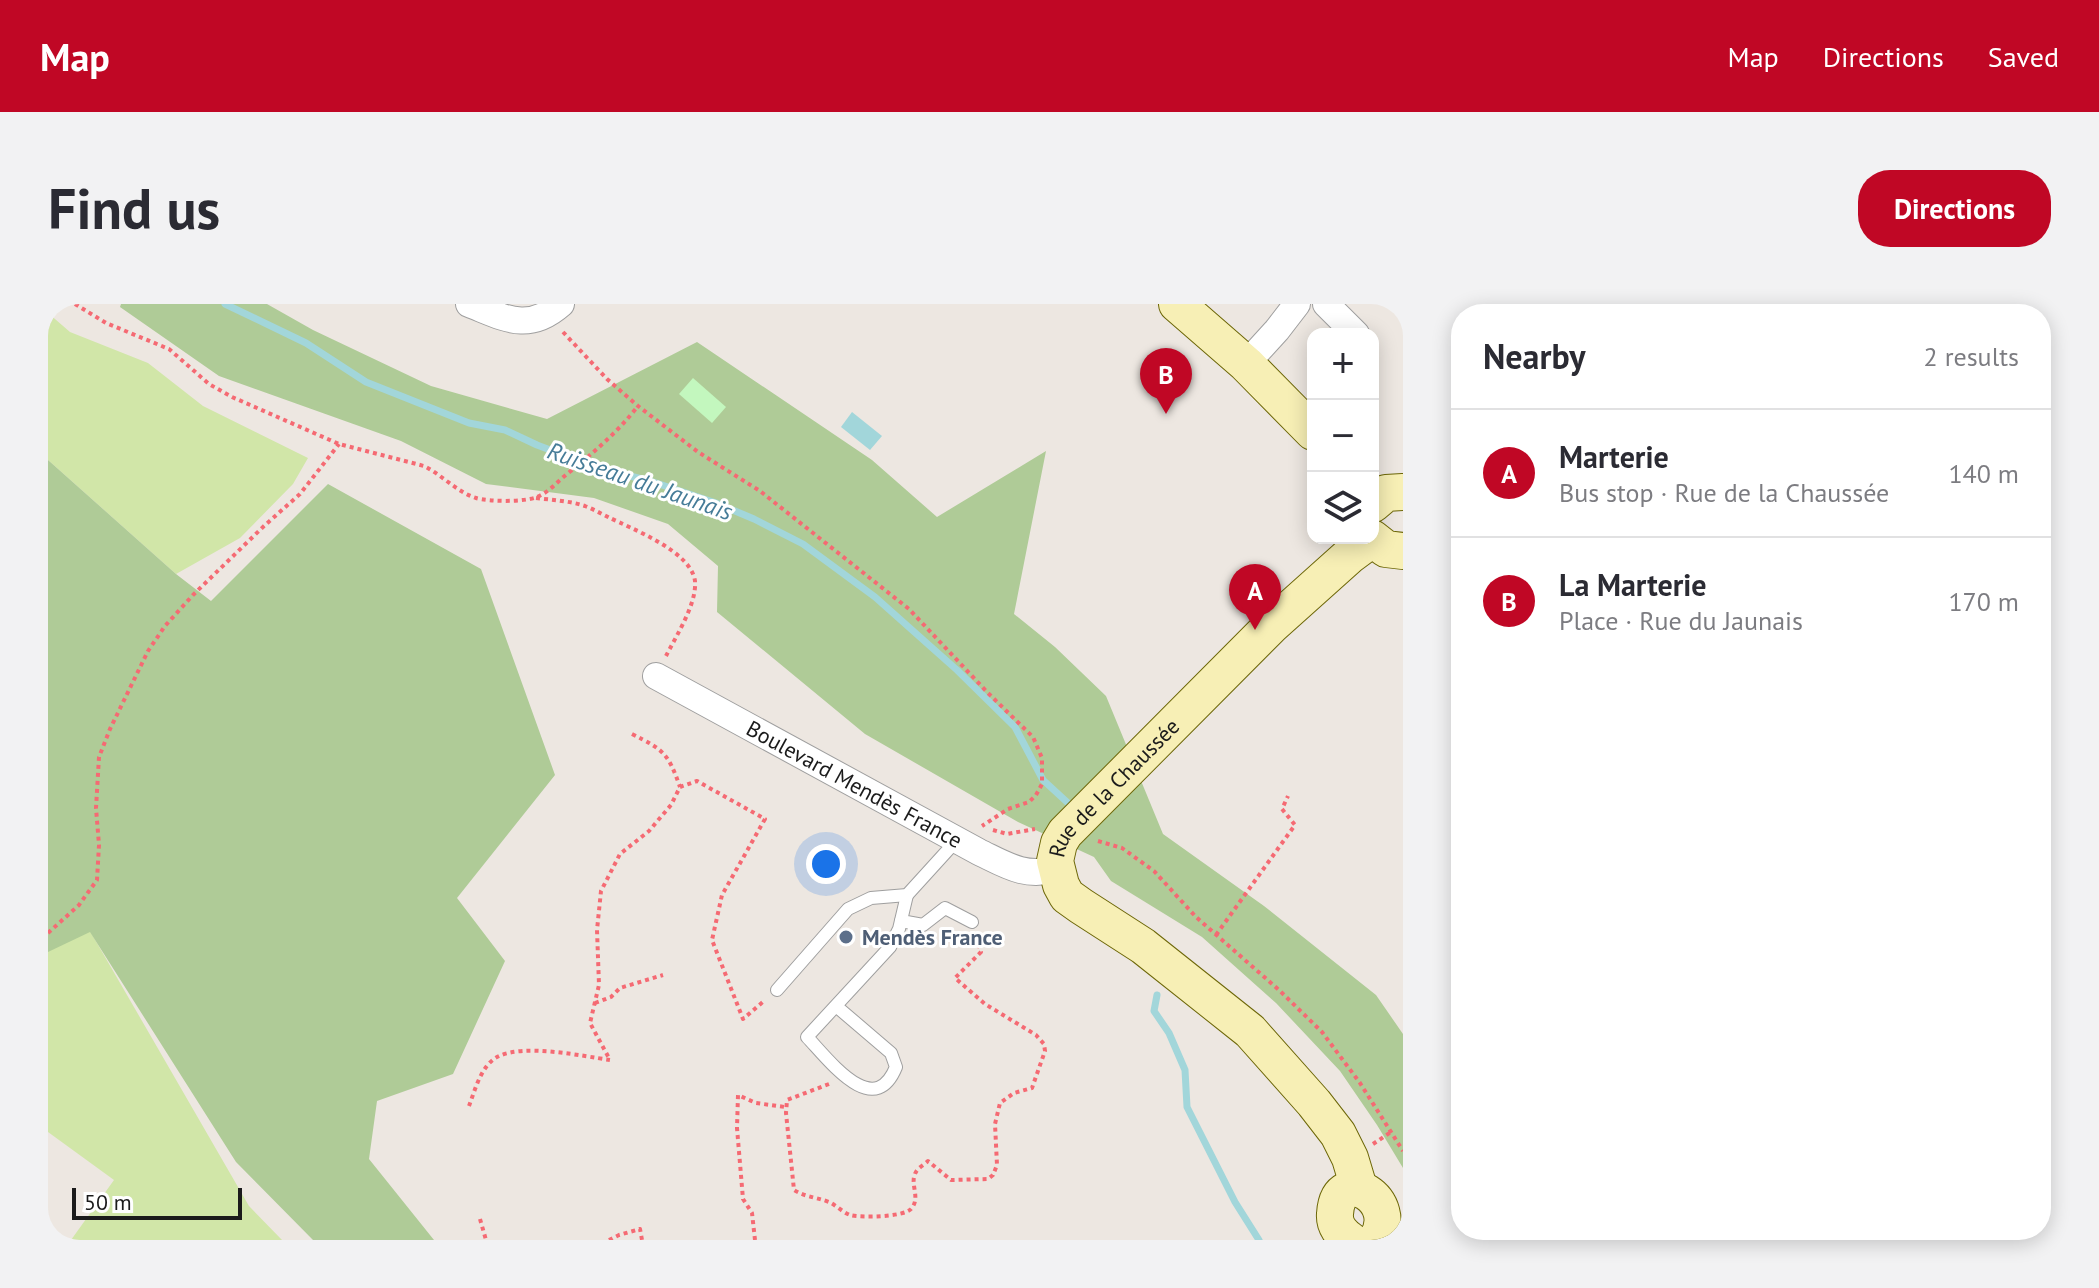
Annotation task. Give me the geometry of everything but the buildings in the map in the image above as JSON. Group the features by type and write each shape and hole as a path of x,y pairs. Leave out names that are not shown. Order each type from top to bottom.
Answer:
{"street":[{"path":"469,304 520,321 530,321 555,309"},
{"path":"1177,304 1246,364 1307,426"},
{"path":"1246,364 1297,304"},
{"path":"1326,304 1350,328"},
{"name":"Rue de la Chaussée","path":"1359,1188 1350,1158 1338,1134 1250,1031 1143,946 1067,896 1055,861 1059,843 1070,828 1272,625 1364,544"},
{"path":"1377,544 1389,551 1403,551"},
{"name":"Boulevard Mendès France","path":"656,676 968,836 979,852 1020,871 1033,873 1056,869"},
{"path":"1337,1237 1335,1213 1339,1201 1348,1192 1359,1188 1378,1193 1389,1207 1388,1226 1376,1240"}],"lane":[{"path":"836,1006 891,1053 896,1067 886,1085 880,1089 868,1089 848,1080 807,1037 890,947 907,895 968,836"},
{"path":"777,990 848,909 871,898 907,895"},
{"path":"901,921 923,925 945,908 972,922"}],"path":[{"path":"75,304 106,323 169,349 209,384 232,397 278,415 308,432 339,444 424,466 474,498 497,501 535,498 591,508 640,531 665,547 686,562 695,581 691,603 656,676"},
{"path":"555,309 607,379 698,452 760,491 909,609 1033,737 1043,769 1042,784 1036,795 1029,802 1008,809 968,836"},
{"path":"535,498 600,448 638,406"},
{"path":"48,933 79,905 97,880 99,757 148,651 165,626 193,595 300,494 339,444"},
{"path":"632,734 659,748 671,762 680,787"},
{"path":"469,1106 485,1068 495,1058 509,1053 569,1052 610,1060 590,1023 599,985 597,930 601,891 620,854 649,831 671,805 680,787 697,781 765,819 722,895 712,940 743,1019 777,990"},
{"path":"1216,935 1295,825 1282,809 1288,796"},
{"path":"968,836 1021,833 1045,826 1059,817 1082,835 1122,848 1154,871 1196,917 1322,1032 1360,1083 1403,1151"},
{"path":"845,1076 787,1100 794,1190 801,1195 829,1202 850,1215 895,1215 913,1208 916,1201 914,1176 928,1161 951,1180 988,1179 993,1175 997,1165 995,1124 1000,1103 1014,1093 1032,1088 1045,1051 1044,1044 1036,1035 985,1004 955,978 981,952 972,922"},
{"path":"595,1003 611,997 620,988 663,975"},
{"path":"755,1240 752,1213 743,1199 737,1128 738,1095 756,1103 786,1107"},
{"path":"480,1219 486,1240"},
{"path":"609,1240 640,1229 642,1240"}],"green space":[{"path":"121,304 267,304 313,330 431,386 547,419 697,342 872,460 937,517 1046,451 1014,614 1055,647 1106,696 1163,834 1264,906 1376,995 1403,1034 1403,1168 1340,1071 1276,1003 1202,937 1111,881 1094,857 1018,822 865,734 717,612 718,566 668,524 594,498 486,484 401,441 219,376 120,307"},
{"path":"48,313 70,332 148,363 203,406 308,458 293,484 240,538 176,574 48,460"},
{"path":"693,378 726,407 712,423 679,394"},
{"path":"48,460 176,574 211,601 328,484 481,569 555,775 457,898 505,961 453,1074 377,1101 369,1159 434,1240 313,1240 236,1162 90,932 48,952"},
{"path":"48,920 90,931 249,1206 282,1240 71,1240 114,1180 48,1132"}],"water":[{"path":"852,412 882,436 870,450 841,427"}],"waterway":[{"name":"Ruisseau du Jaunais","path":"225,304 306,343 366,382 469,423 505,430 598,468 716,503 803,544 875,597 957,670 1015,727 1043,780 1068,803"},
{"name":"Ruisseau du Jaunais","path":"1157,995 1154,1011 1169,1033 1185,1070 1187,1107 1235,1202 1259,1240"}],"place":[{"name":"La Marterie","path":"1166,414"},
{"name":"Marterie","path":"1255,630"},
{"name":"Mendès France","path":"846,937"}]}
